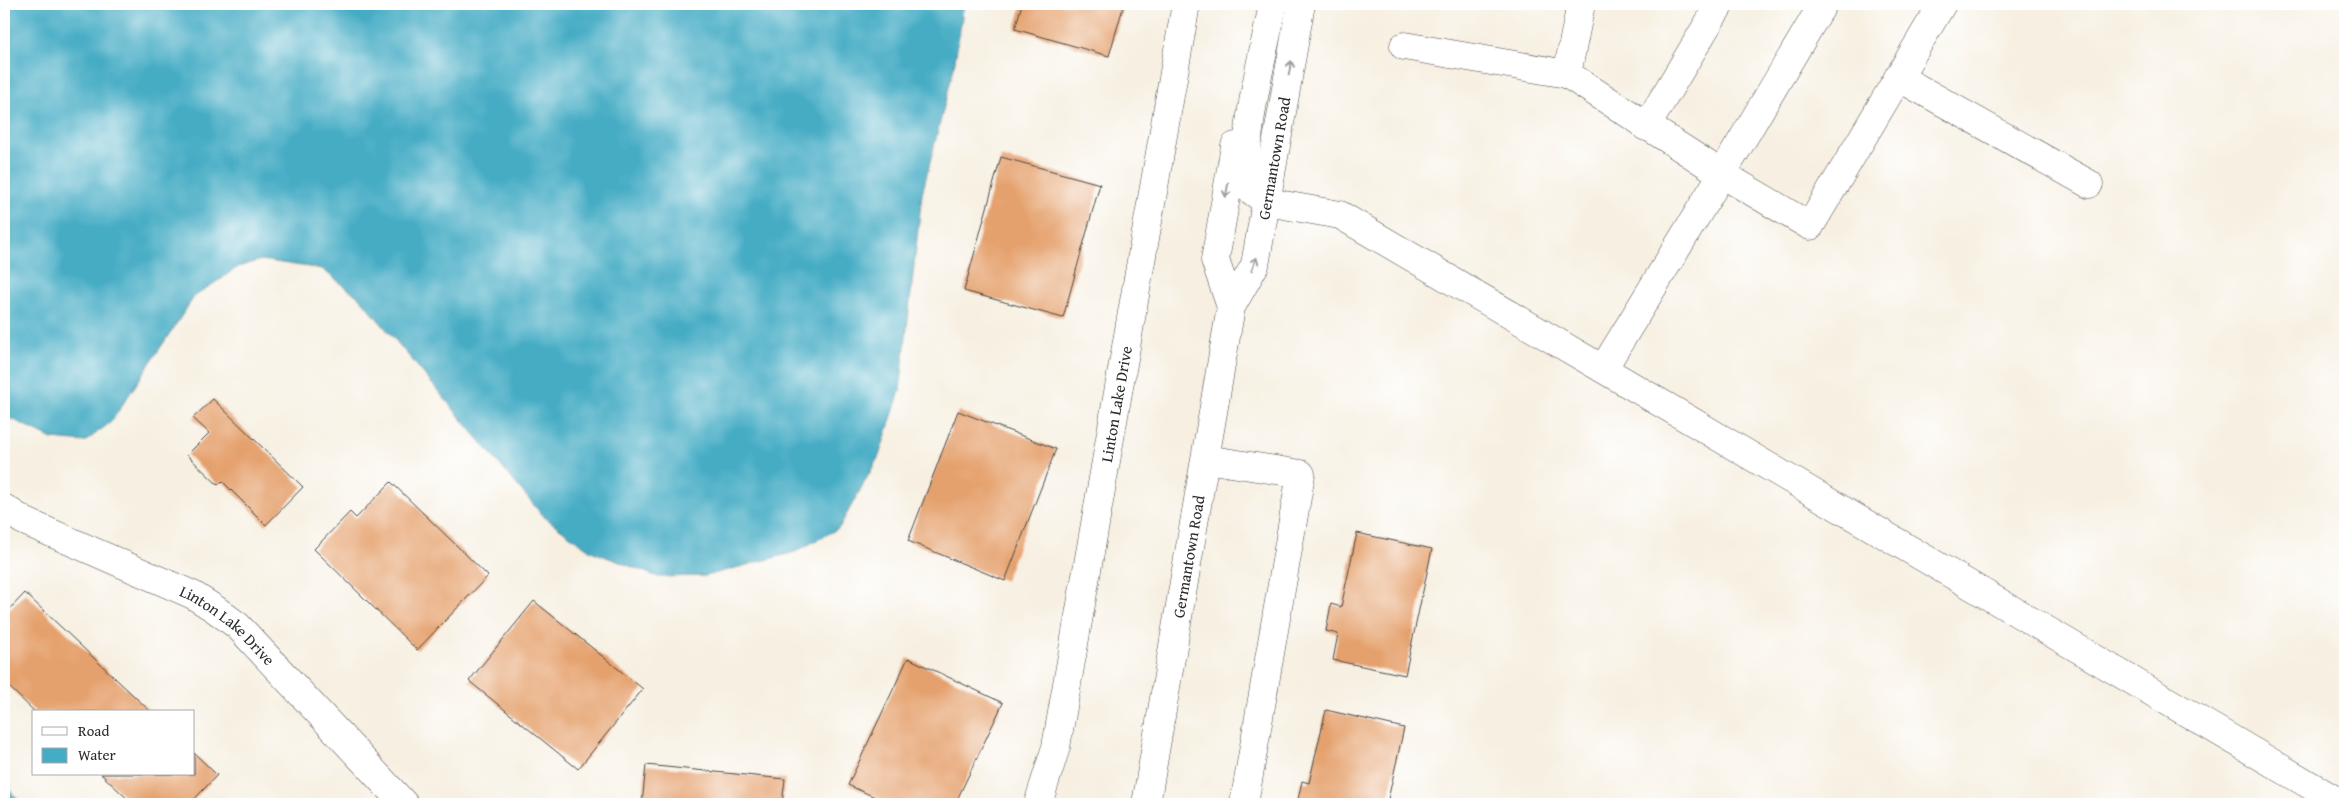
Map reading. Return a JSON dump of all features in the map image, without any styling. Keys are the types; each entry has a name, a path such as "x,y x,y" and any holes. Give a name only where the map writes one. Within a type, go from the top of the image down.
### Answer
{"street":[{"name":"Linton Lake Drive","path":"1038,804 1056,747 1186,4"},
{"name":"Germantown Road","path":"1231,308 1215,260 1260,4"},
{"path":"1273,4 1252,114 1246,171 1249,189 1266,202 1340,215 2342,804"},
{"name":"Germantown Road","path":"1146,804 1231,308 1255,265 1301,4"},
{"path":"1567,74 1580,4"},
{"path":"1646,127 1720,4"},
{"path":"1602,369 1722,174 1823,4"},
{"path":"1404,46 1567,74 1646,127 1810,226 1942,4"},
{"path":"1898,77 2089,184"},
{"path":"1206,459 1301,474 1244,804"},
{"name":"Linton Lake Drive","path":"4,508 24,521 193,595 216,609 238,626 395,801"}],"water":[{"path":"4,4 964,4 954,67 922,194 900,391 879,456 839,528 795,552 706,576 658,577 591,551 543,516 360,298 322,269 261,260 238,267 194,297 111,422 85,442 52,439 4,415"},
{"path":"4,784 22,804 4,804"}],"building":[{"path":"1022,4 1124,4 1109,56 1015,29"},
{"path":"1001,157 1100,184 1063,318 964,291"},
{"path":"213,399 303,487 266,525 222,481 218,485 187,455 209,433 193,418"},
{"path":"958,411 1056,449 1005,581 908,541"},
{"path":"391,482 488,576 417,650 314,549 350,512 356,518"},
{"path":"1357,533 1432,549 1405,675 1333,660 1338,634 1326,631 1331,604 1341,607"},
{"path":"25,593 149,710 33,710 4,682 4,615"},
{"path":"534,601 643,689 578,769 469,681"},
{"path":"908,658 1003,703 955,804 890,804 848,785"},
{"path":"1326,710 1404,728 1387,804 1297,804 1302,781 1309,783"},
{"path":"195,754 217,775 190,804 133,804 103,776 195,776"},
{"path":"646,765 785,779 782,804 642,804"}]}
